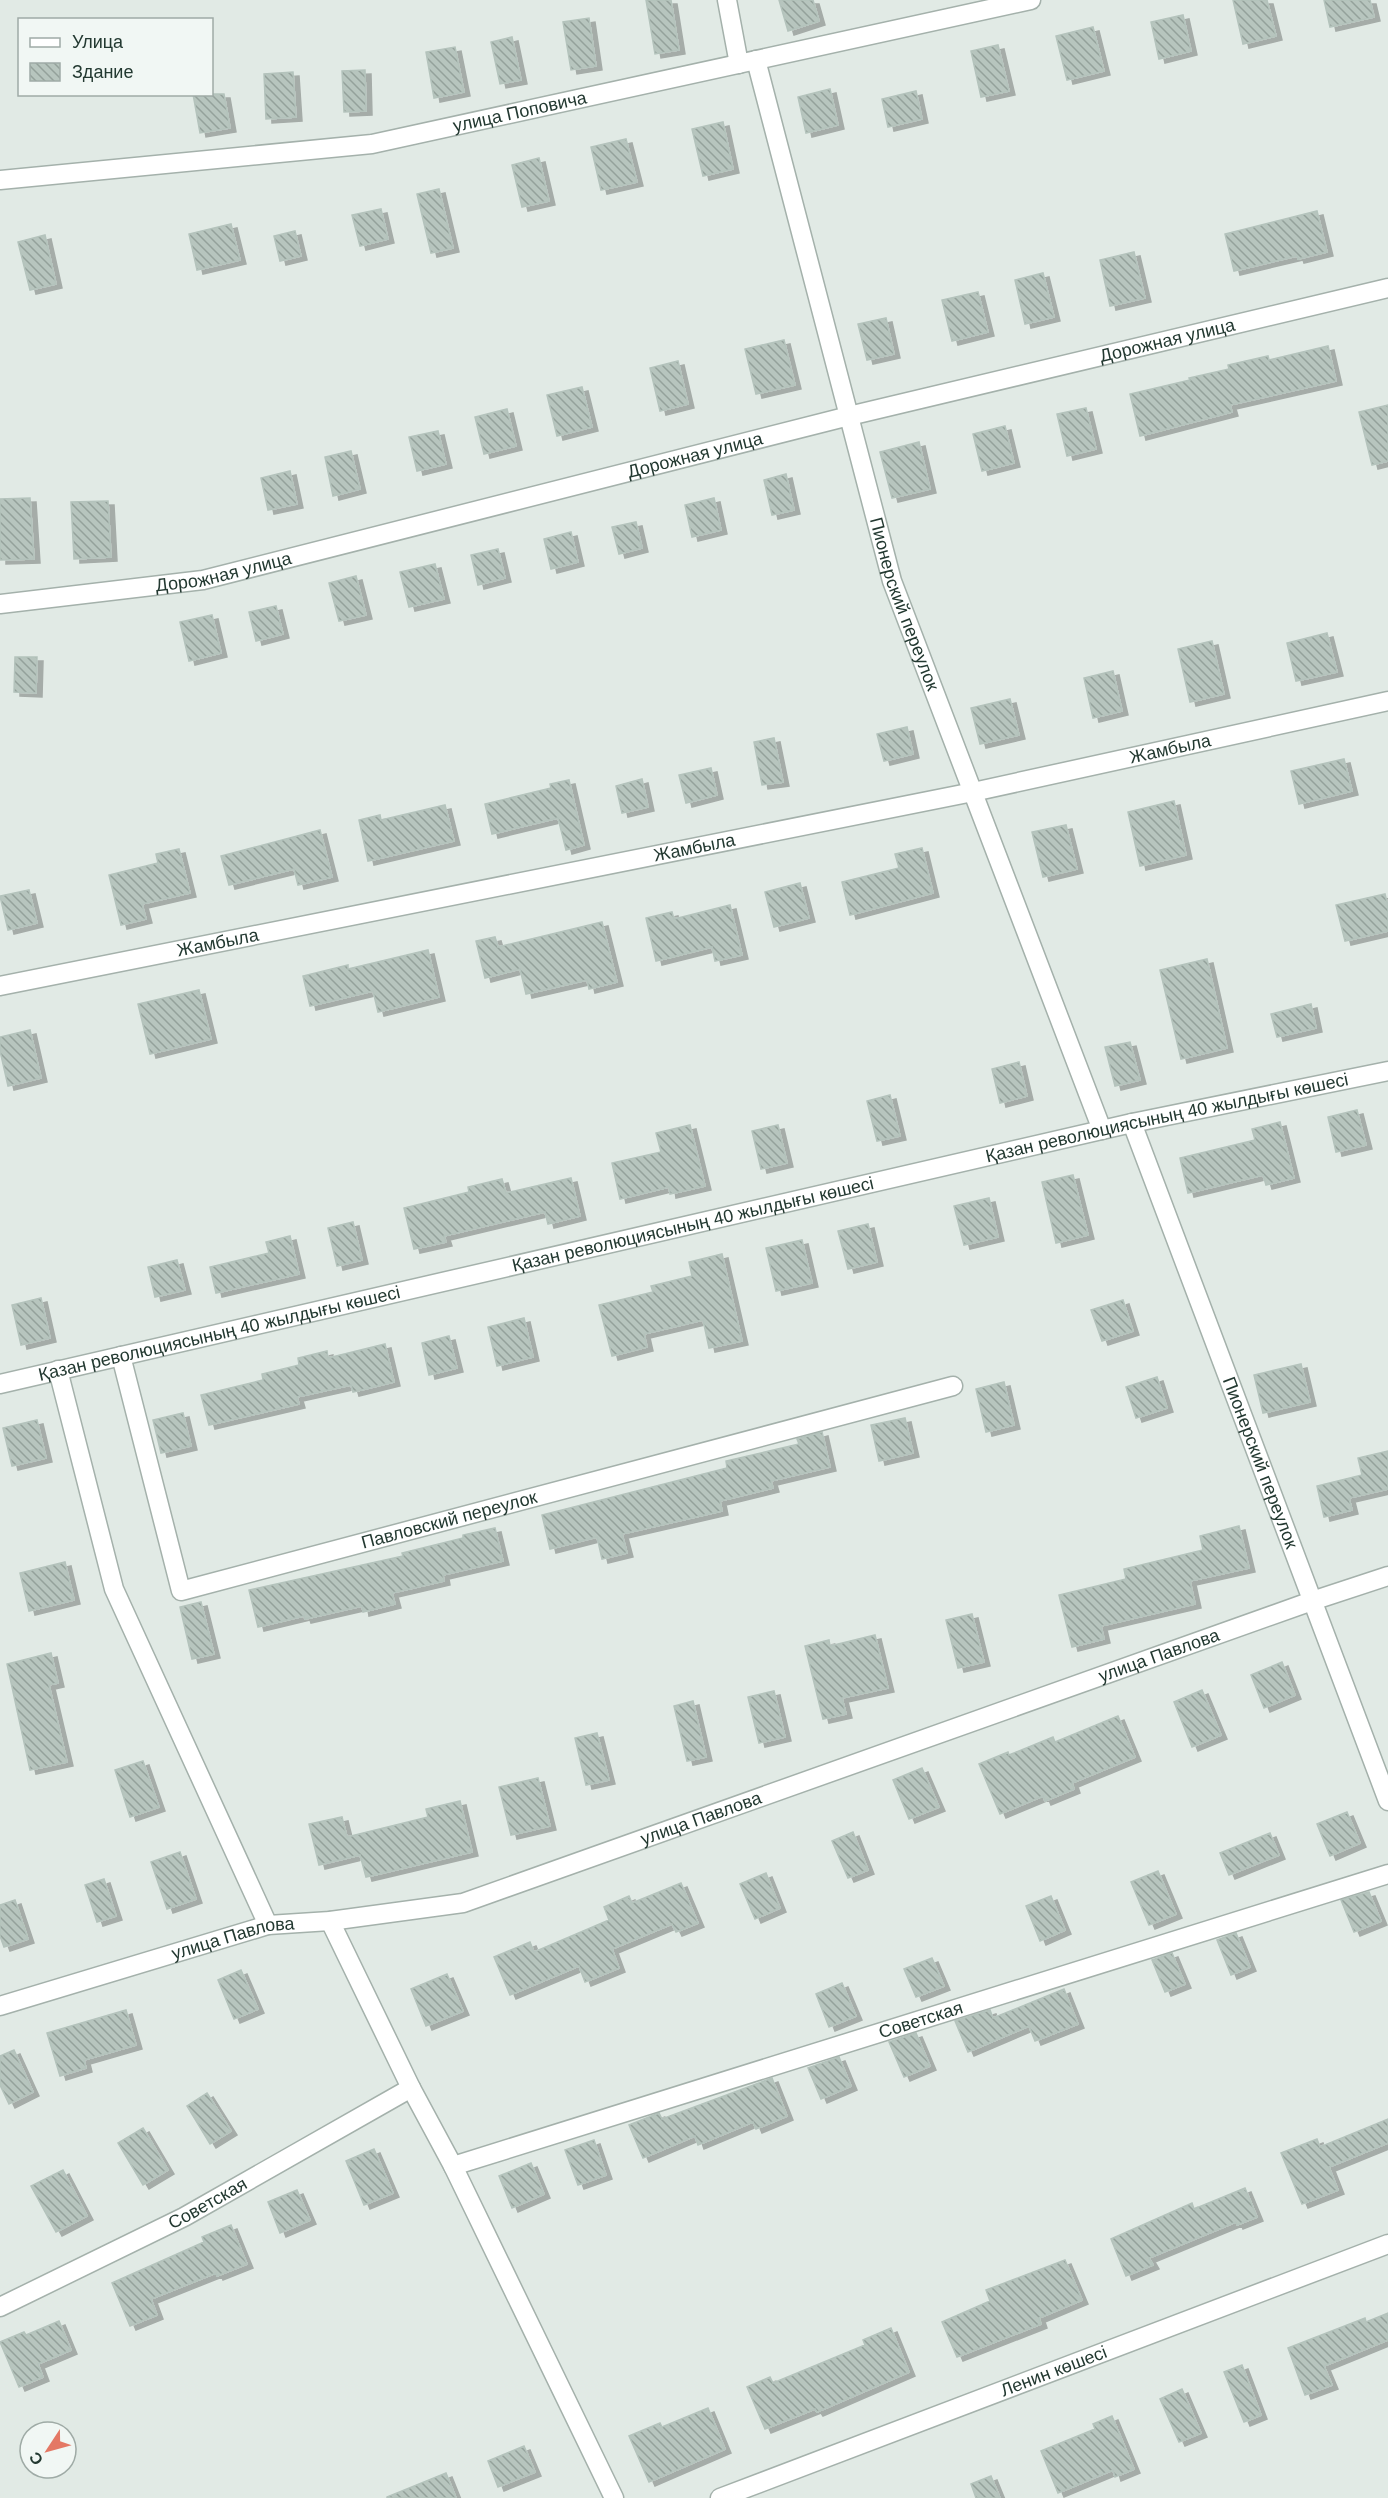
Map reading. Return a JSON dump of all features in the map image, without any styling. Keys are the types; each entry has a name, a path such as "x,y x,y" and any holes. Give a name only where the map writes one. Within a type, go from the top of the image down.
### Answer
{"street":[{"name":"Пионерский переулок","path":"727,0 748,62 849,416 892,581 1102,1130"},
{"name":"улица Поповича","path":"0,180 372,144 1031,0"},
{"name":"Дорожная улица","path":"0,604 203,580 849,416 1388,288"},
{"name":"Жамбыла","path":"0,986 973,792 1388,701"},
{"name":"Қазан революциясының 40 жылдығы көшесі","path":"0,1384 1102,1130 1388,1071"},
{"name":"Пионерский переулок","path":"1132,1124 1388,1801"},
{"name":"Павловский переулок","path":"121,1356 182,1591 953,1386"},
{"path":"58,1370 114,1589 268,1925"},
{"name":"улица Павлова","path":"0,2006 268,1925 330,1921 463,1903 1388,1576"},
{"name":"Советская","path":"453,2166 1388,1874"},
{"path":"330,1921 411,2088 453,2166 614,2498"},
{"name":"Советская","path":"0,2307 184,2217 411,2088"},
{"name":"Ленин көшесі","path":"720,2498 1388,2244"}],"building":[{"path":"646,0 671,0 679,50 655,54"},
{"path":"779,0 813,0 819,21 788,31"},
{"path":"1233,0 1267,0 1276,36 1243,44"},
{"path":"1324,0 1370,0 1374,17 1330,27"},
{"path":"1183,15 1191,51 1159,59 1151,22"},
{"path":"589,18 596,66 571,70 563,22"},
{"path":"1093,27 1104,71 1067,80 1056,36"},
{"path":"512,37 521,80 500,84 491,42"},
{"path":"998,45 1009,91 981,97 971,51"},
{"path":"455,47 464,92 434,98 426,52"},
{"path":"365,70 366,111 344,112 342,71"},
{"path":"293,72 296,117 266,119 264,74"},
{"path":"830,89 838,125 806,133 798,97"},
{"path":"916,91 922,119 888,127 882,99"},
{"path":"224,94 230,128 200,133 193,96"},
{"path":"723,122 733,169 703,176 692,129"},
{"path":"626,139 637,182 601,190 591,147"},
{"path":"539,158 549,201 522,207 512,165"},
{"path":"439,189 453,248 431,253 417,194"},
{"path":"381,209 388,239 360,246 352,215"},
{"path":"1317,211 1327,252 1298,259 1297,256 1234,271 1225,234"},
{"path":"231,224 240,260 197,270 189,234"},
{"path":"295,231 301,256 280,261 274,236"},
{"path":"45,235 56,284 30,290 18,242"},
{"path":"1134,252 1145,298 1110,306 1100,260"},
{"path":"1043,273 1054,317 1025,324 1015,280"},
{"path":"978,292 988,332 952,341 942,300"},
{"path":"886,318 894,354 867,360 858,324"},
{"path":"784,340 795,385 756,394 745,349"},
{"path":"1328,346 1336,381 1230,405 1232,412 1140,436 1130,394 1229,369 1228,365 1268,356 1269,360"},
{"path":"678,361 688,404 660,411 650,368"},
{"path":"582,387 592,427 557,436 547,395"},
{"path":"1388,405 1388,461 1372,465 1359,412"},
{"path":"1086,408 1096,449 1067,456 1057,414"},
{"path":"507,409 516,446 484,454 475,417"},
{"path":"1005,426 1014,463 982,471 973,434"},
{"path":"438,431 446,464 417,471 409,437"},
{"path":"919,442 930,489 892,498 880,452"},
{"path":"351,451 360,489 333,496 325,457"},
{"path":"290,471 297,504 268,510 261,478"},
{"path":"786,474 794,510 772,515 764,480"},
{"path":"30,498 34,559 0,560 0,499"},
{"path":"714,498 721,530 692,537 685,505"},
{"path":"108,501 111,557 74,559 71,502"},
{"path":"636,522 642,548 619,554 612,527"},
{"path":"571,532 578,562 551,569 544,539"},
{"path":"498,549 505,578 478,585 471,555"},
{"path":"435,564 444,599 409,607 400,572"},
{"path":"356,576 366,615 339,621 329,583"},
{"path":"276,606 283,634 256,641 249,612"},
{"path":"212,615 221,653 189,661 180,622"},
{"path":"1327,633 1337,672 1296,681 1287,643"},
{"path":"1212,641 1224,694 1190,702 1178,649"},
{"path":"15,657 37,657 36,693 14,692"},
{"path":"1113,671 1122,711 1093,718 1084,678"},
{"path":"1010,699 1019,735 980,744 971,708"},
{"path":"907,727 913,754 884,761 877,734"},
{"path":"774,738 783,782 762,785 754,742"},
{"path":"1344,759 1352,791 1299,804 1291,771"},
{"path":"711,768 717,795 686,803 679,775"},
{"path":"642,779 648,807 622,813 616,786"},
{"path":"569,780 584,845 566,850 558,818 492,834 485,804 551,788 550,784"},
{"path":"1174,801 1186,855 1140,866 1128,812"},
{"path":"445,805 454,841 368,861 359,820 380,815 381,820"},
{"path":"1066,825 1077,869 1043,877 1032,832"},
{"path":"320,830 332,877 298,885 294,869 229,885 221,856"},
{"path":"922,848 933,893 850,915 842,882 899,868 895,854"},
{"path":"179,849 190,893 142,904 146,919 121,925 109,875 158,863 156,854"},
{"path":"800,883 809,918 774,927 765,892"},
{"path":"29,890 37,923 8,930 0,896"},
{"path":"1385,894 1388,906 1388,931 1345,941 1336,905"},
{"path":"730,905 742,955 715,961 712,947 656,961 646,918 672,912 674,919"},
{"path":"602,922 617,982 589,989 587,980 526,994 520,969 485,978 476,941 495,937 498,947"},
{"path":"428,950 439,997 378,1012 373,991 310,1006 303,976 348,965 348,969"},
{"path":"1207,959 1227,1048 1181,1059 1160,970"},
{"path":"199,990 211,1039 150,1054 138,1004"},
{"path":"1311,1004 1316,1028 1277,1037 1271,1014"},
{"path":"30,1030 41,1078 8,1086 0,1051 0,1037"},
{"path":"1130,1042 1140,1080 1115,1086 1105,1047"},
{"path":"1019,1062 1027,1096 1000,1103 992,1069"},
{"path":"890,1095 900,1136 877,1141 867,1101"},
{"path":"1357,1110 1366,1145 1336,1152 1328,1117"},
{"path":"1280,1122 1294,1178 1266,1185 1263,1175 1188,1193 1180,1158 1255,1140 1252,1129"},
{"path":"690,1125 705,1186 670,1194 669,1187 620,1199 612,1163 661,1152 656,1133"},
{"path":"778,1125 787,1163 761,1169 752,1131"},
{"path":"1073,1175 1088,1235 1056,1243 1042,1182"},
{"path":"571,1178 580,1216 548,1224 545,1212 444,1236 446,1242 414,1249 404,1208 469,1192 468,1187 502,1179 506,1193"},
{"path":"989,1198 998,1237 964,1245 954,1206"},
{"path":"353,1222 362,1260 337,1266 328,1228"},
{"path":"868,1224 877,1262 848,1269 838,1231"},
{"path":"290,1236 299,1274 216,1293 210,1267 269,1253 266,1242"},
{"path":"802,1240 812,1283 776,1291 766,1248"},
{"path":"722,1254 742,1341 709,1348 703,1320 644,1334 647,1347 612,1356 599,1305 653,1292 651,1286 692,1276 689,1262"},
{"path":"177,1260 185,1290 155,1297 148,1267"},
{"path":"41,1298 50,1338 21,1345 12,1305"},
{"path":"1123,1300 1133,1331 1102,1341 1091,1310"},
{"path":"524,1318 533,1357 497,1366 488,1327"},
{"path":"449,1336 457,1368 429,1375 422,1343"},
{"path":"385,1344 394,1382 353,1392 351,1385 297,1397 299,1404 209,1425 201,1395 263,1380 262,1374 299,1365 298,1358 327,1351 328,1358"},
{"path":"1301,1364 1310,1402 1263,1413 1254,1375"},
{"path":"1157,1377 1167,1408 1136,1418 1126,1387"},
{"path":"1004,1382 1014,1425 986,1432 976,1389"},
{"path":"183,1413 191,1446 161,1453 153,1420"},
{"path":"905,1418 913,1453 879,1461 871,1425"},
{"path":"37,1420 46,1458 12,1466 3,1428"},
{"path":"822,1432 830,1467 771,1481 773,1488 720,1501 722,1511 622,1534 627,1553 602,1559 597,1537 550,1549 542,1515 727,1468 726,1461 799,1444 797,1439"},
{"path":"1388,1451 1388,1489 1349,1498 1352,1510 1324,1517 1317,1486 1362,1475 1358,1458"},
{"path":"1239,1526 1249,1568 1190,1581 1195,1604 1101,1626 1104,1639 1072,1647 1059,1595 1126,1579 1124,1569 1203,1550 1200,1536"},
{"path":"495,1528 503,1561 443,1575 444,1581 392,1593 395,1604 363,1612 362,1606 258,1627 249,1590 403,1556 402,1553"},
{"path":"65,1562 74,1600 29,1611 20,1573"},
{"path":"201,1602 214,1654 192,1659 180,1607"},
{"path":"972,1614 984,1662 958,1668 946,1620"},
{"path":"875,1635 888,1688 842,1698 846,1714 823,1719 805,1646 829,1640 830,1646"},
{"path":"51,1653 58,1683 49,1685 67,1762 30,1770 7,1664"},
{"path":"1282,1662 1295,1695 1264,1708 1251,1675"},
{"path":"1202,1690 1221,1735 1192,1747 1174,1702"},
{"path":"774,1691 785,1737 759,1743 748,1697"},
{"path":"693,1701 706,1757 687,1761 674,1706"},
{"path":"1118,1716 1135,1757 1072,1783 1074,1789 1045,1801 1043,1796 1000,1814 979,1764 1008,1752 1009,1755 1053,1737 1055,1742"},
{"path":"597,1733 609,1780 586,1785 575,1738"},
{"path":"143,1761 159,1807 130,1817 115,1770"},
{"path":"922,1768 939,1807 909,1819 893,1780"},
{"path":"538,1778 550,1826 511,1835 499,1787"},
{"path":"460,1801 472,1852 366,1877 360,1855 319,1865 309,1824 342,1817 347,1837 428,1817 426,1809"},
{"path":"1347,1812 1360,1843 1330,1856 1317,1824"},
{"path":"853,1832 868,1870 848,1878 832,1841"},
{"path":"1270,1833 1279,1855 1229,1875 1220,1853"},
{"path":"180,1852 196,1899 167,1909 151,1862"},
{"path":"1158,1871 1176,1914 1149,1925 1131,1882"},
{"path":"766,1873 780,1908 755,1919 740,1884"},
{"path":"104,1879 116,1916 97,1922 85,1885"},
{"path":"681,1883 698,1923 676,1932 672,1924 612,1949 619,1968 585,1982 579,1966 510,1995 494,1957 530,1942 534,1952 609,1920 604,1907 629,1896 632,1903"},
{"path":"1369,1892 1381,1921 1354,1932 1341,1900"},
{"path":"1051,1896 1065,1930 1040,1941 1026,1906"},
{"path":"15,1900 28,1939 4,1947 0,1936 0,1905"},
{"path":"1236,1933 1250,1967 1231,1975 1217,1940"},
{"path":"1172,1953 1185,1984 1165,1992 1152,1960"},
{"path":"932,1958 944,1986 916,1997 904,1969"},
{"path":"241,1970 258,2009 234,2019 218,1980"},
{"path":"447,1974 463,2011 426,2026 411,1989"},
{"path":"842,1983 856,2016 829,2027 816,1994"},
{"path":"1064,1989 1078,2024 1035,2041 1029,2026 968,2052 955,2021 990,2010 993,2018"},
{"path":"126,2010 136,2045 84,2060 86,2068 60,2076 47,2033"},
{"path":"916,2033 930,2066 904,2077 889,2042"},
{"path":"14,2050 33,2092 9,2104 0,2085 0,2056"},
{"path":"839,2057 851,2086 821,2099 808,2068"},
{"path":"772,2078 787,2116 756,2129 753,2122 698,2145 695,2136 643,2158 629,2125 659,2113 662,2119"},
{"path":"207,2093 231,2131 210,2144 187,2106"},
{"path":"1388,2119 1388,2143 1329,2167 1338,2190 1302,2204 1281,2153 1317,2139 1320,2147"},
{"path":"143,2128 168,2170 143,2185 118,2143"},
{"path":"594,2140 606,2175 578,2185 565,2150"},
{"path":"374,2149 393,2193 364,2205 346,2161"},
{"path":"531,2163 544,2194 512,2208 499,2176"},
{"path":"63,2170 87,2216 56,2232 31,2186"},
{"path":"1245,2188 1257,2217 1237,2225 1236,2222 1149,2258 1153,2265 1126,2276 1111,2239 1192,2203 1194,2209"},
{"path":"297,2190 310,2220 280,2233 268,2202"},
{"path":"231,2225 247,2264 217,2276 216,2273 151,2299 157,2315 130,2326 112,2283 204,2242 202,2237"},
{"path":"1065,2260 1082,2300 1039,2318 1041,2324 957,2357 942,2322 990,2301 986,2290"},
{"path":"1388,2313 1388,2340 1324,2366 1332,2385 1305,2395 1288,2348 1365,2318 1366,2322"},
{"path":"59,2321 71,2350 38,2364 43,2377 19,2387 0,2342 24,2332 26,2335"},
{"path":"891,2328 909,2372 817,2412 815,2409 765,2429 747,2387 770,2377 773,2383 865,2345 863,2340"},
{"path":"1242,2365 1261,2415 1244,2422 1224,2372"},
{"path":"1182,2389 1201,2433 1179,2442 1160,2399"},
{"path":"708,2408 725,2449 649,2482 629,2436 660,2423 662,2427"},
{"path":"1112,2416 1134,2469 1115,2477 1113,2470 1058,2493 1041,2451 1095,2429 1093,2424"},
{"path":"524,2446 535,2472 498,2487 488,2461"},
{"path":"446,2473 456,2498 387,2498 387,2497"},
{"path":"991,2476 1000,2498 976,2498 971,2484"}]}
